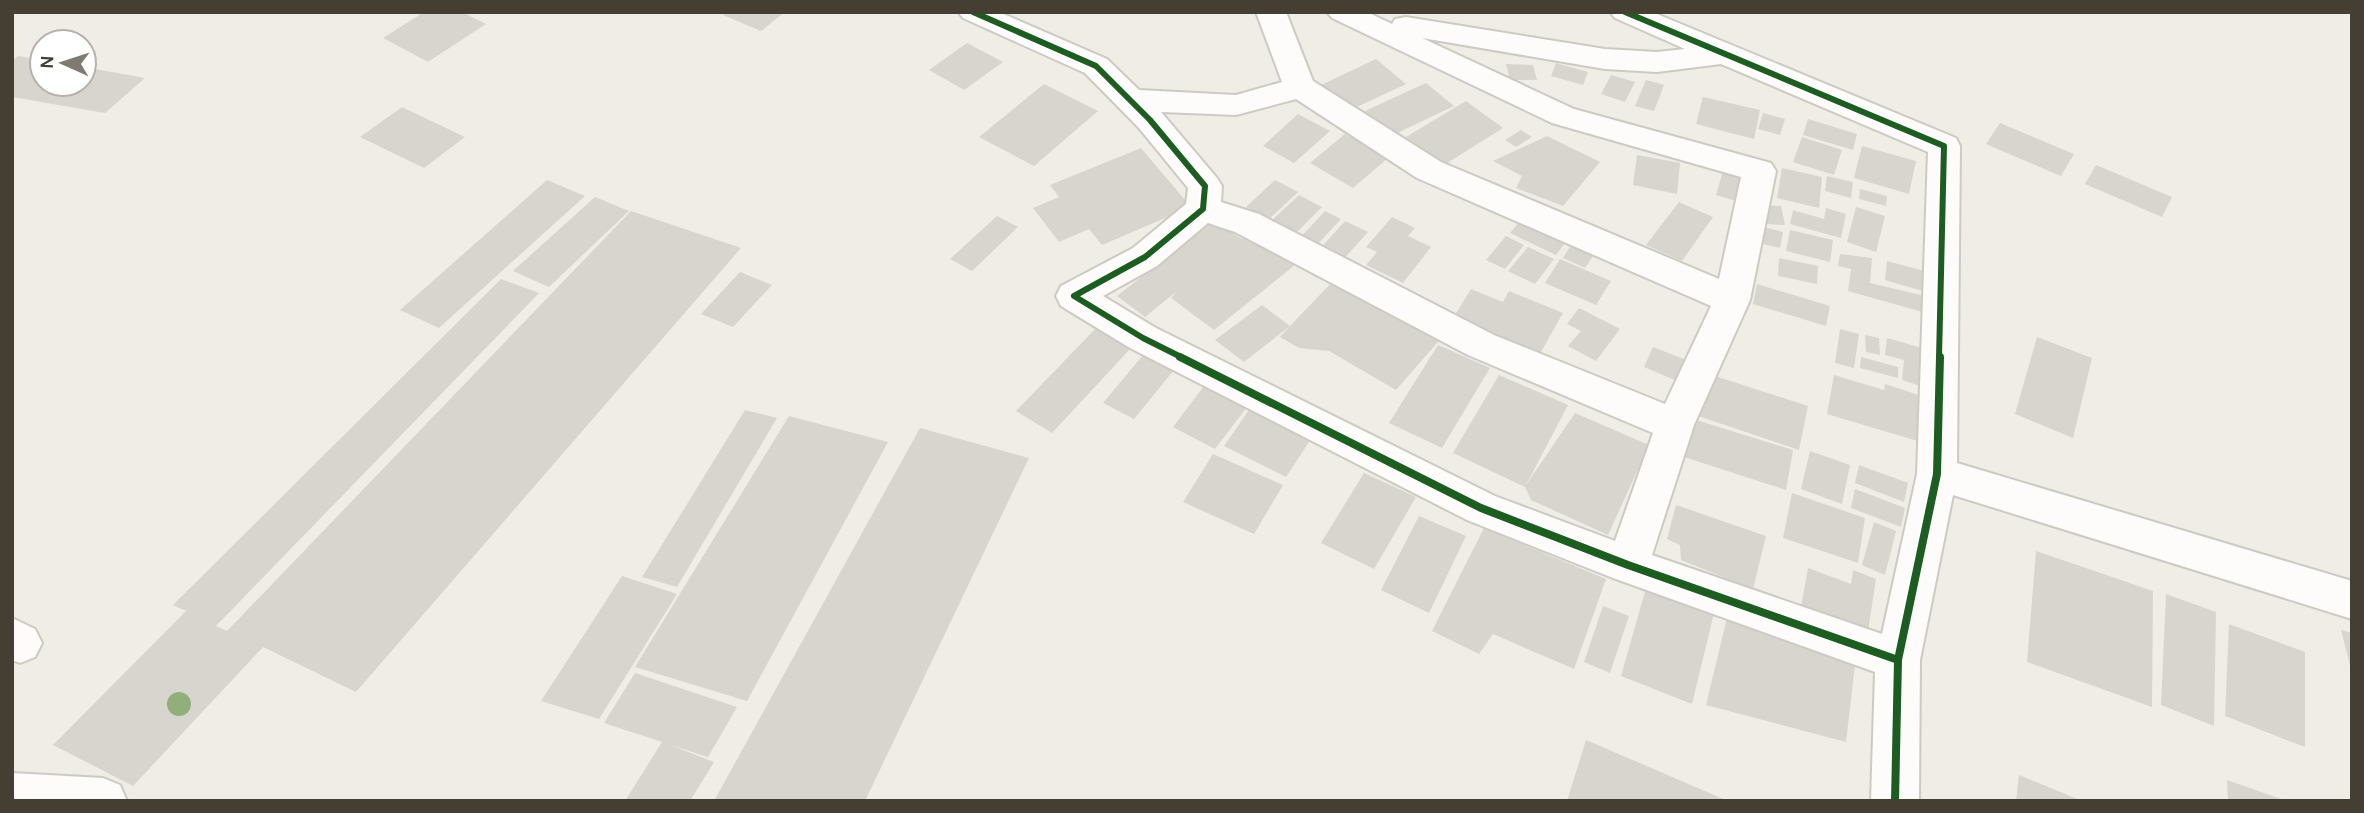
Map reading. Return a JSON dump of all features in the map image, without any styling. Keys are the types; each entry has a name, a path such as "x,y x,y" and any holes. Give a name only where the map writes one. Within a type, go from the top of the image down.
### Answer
{"street":[{"path":"972,12 1096,66 1150,120 1205,186 1203,209 1145,257 1074,296 1143,338 1481,508 1628,565 1898,660"},
{"path":"1272,12 1300,87 1429,170 1732,300"},
{"path":"1625,12 1944,146 1937,474 1898,660 1895,801"},
{"path":"1350,15 1605,59 1657,62 1724,54"},
{"path":"1350,15 1563,116 1759,171 1732,300 1675,425 1628,565"},
{"path":"1129,100 1236,105 1300,87"},
{"path":"1203,209 1247,223 1481,345 1675,425"},
{"path":"1937,474 2352,600"},
{"path":"12,796 103,801"}],"building":[{"path":"424,12 462,12 486,24 428,62 383,38"},
{"path":"726,12 785,12 761,31 723,15"},
{"path":"967,43 1003,62 964,90 929,70"},
{"path":"18,56 28,58 28,98 98,98 98,70 145,78 105,113 12,97 12,61"},
{"path":"1376,59 1406,84 1346,112 1317,87"},
{"path":"1556,63 1588,72 1583,85 1551,76"},
{"path":"1506,64 1533,65 1537,80 1510,80"},
{"path":"1611,75 1635,82 1625,102 1601,94"},
{"path":"1646,80 1664,85 1654,111 1635,106"},
{"path":"1426,83 1454,106 1393,135 1365,111"},
{"path":"1044,84 1098,111 1034,166 979,137"},
{"path":"1703,97 1760,110 1754,139 1696,124"},
{"path":"1466,101 1503,128 1444,165 1406,137"},
{"path":"402,107 465,137 424,168 360,137"},
{"path":"1763,113 1785,119 1780,135 1758,129"},
{"path":"1298,114 1330,131 1294,163 1263,146"},
{"path":"1808,119 1857,134 1853,150 1803,135"},
{"path":"2000,123 2074,154 2061,176 1986,144"},
{"path":"1521,130 1532,137 1516,147 1505,140"},
{"path":"1345,134 1388,158 1353,188 1310,163"},
{"path":"1547,136 1600,162 1563,206 1516,188 1522,176 1493,161"},
{"path":"1802,137 1842,150 1834,175 1793,162"},
{"path":"1862,146 1916,161 1909,194 1854,178"},
{"path":"1141,148 1191,207 1102,245 1089,229 1059,242 1033,208 1059,197 1050,185"},
{"path":"1637,155 1680,163 1677,194 1633,185"},
{"path":"2096,165 2172,197 2162,217 2085,184"},
{"path":"1782,168 1822,177 1819,208 1777,198"},
{"path":"1723,171 1753,180 1746,204 1716,195"},
{"path":"1827,176 1853,182 1851,198 1825,191"},
{"path":"547,180 585,196 439,328 400,310"},
{"path":"1275,180 1298,192 1268,220 1246,207"},
{"path":"1860,189 1887,196 1886,206 1859,199"},
{"path":"1299,195 1322,207 1293,236 1269,223"},
{"path":"595,197 629,211 549,287 513,271"},
{"path":"1679,202 1713,217 1682,261 1646,245"},
{"path":"1762,205 1781,206 1785,225 1766,224"},
{"path":"1856,207 1885,216 1876,252 1847,242"},
{"path":"1826,208 1846,214 1841,238 1790,224 1793,210 1824,219"},
{"path":"631,211 741,248 356,692 263,647 133,786 53,745 186,611 173,605 501,279 539,293 216,626 227,631"},
{"path":"1325,211 1341,219 1314,248 1298,240"},
{"path":"997,216 1018,227 972,271 950,259"},
{"path":"1392,217 1415,228 1408,236 1431,247 1403,283 1366,265 1377,252 1366,247"},
{"path":"1523,217 1569,238 1556,255 1510,233"},
{"path":"1213,221 1242,239 1252,236 1295,265 1214,330 1171,298 1177,291 1145,317 1117,296"},
{"path":"1345,221 1368,232 1341,262 1318,251"},
{"path":"1756,225 1783,232 1780,248 1754,242"},
{"path":"1790,230 1833,240 1830,262 1786,251"},
{"path":"1506,236 1524,245 1505,269 1486,260"},
{"path":"1574,240 1597,250 1585,268 1563,258"},
{"path":"1528,247 1554,259 1535,284 1508,271"},
{"path":"1840,254 1872,258 1870,283 1929,297 1926,313 1848,291 1851,269 1838,266"},
{"path":"1779,258 1818,266 1817,284 1778,276"},
{"path":"1560,259 1611,281 1596,305 1545,283"},
{"path":"1887,261 1928,272 1926,292 1885,280"},
{"path":"740,272 772,285 733,327 701,314"},
{"path":"1338,276 1444,335 1396,390 1329,351 1299,348 1280,337"},
{"path":"1757,284 1830,306 1826,326 1753,304"},
{"path":"1471,289 1503,302 1509,291 1563,313 1537,359 1450,323"},
{"path":"1262,305 1290,326 1244,362 1215,340"},
{"path":"1579,308 1620,329 1596,361 1568,346 1581,331 1567,324"},
{"path":"1096,328 1131,348 1052,433 1016,411"},
{"path":"1840,329 1859,334 1854,368 1835,363"},
{"path":"1865,335 1879,338 1880,355 1866,352"},
{"path":"2037,337 2092,358 2073,438 2015,414"},
{"path":"1887,338 1936,352 1933,390 1902,380 1904,360 1885,355"},
{"path":"1438,345 1490,368 1442,448 1389,423"},
{"path":"1653,347 1686,360 1677,381 1644,367"},
{"path":"1143,355 1174,370 1134,419 1103,403"},
{"path":"1861,357 1898,367 1898,378 1860,368"},
{"path":"1709,374 1808,406 1799,450 1698,416"},
{"path":"1499,375 1568,405 1526,485 1575,413 1649,445 1608,535 1531,500 1525,487 1453,453"},
{"path":"1834,375 1884,390 1885,384 1925,397 1921,442 1827,414"},
{"path":"1204,386 1247,407 1215,449 1173,427"},
{"path":"1251,407 1313,436 1286,477 1224,446"},
{"path":"745,410 777,418 677,587 642,577"},
{"path":"789,416 888,442 747,701 635,667"},
{"path":"1693,419 1793,450 1786,490 1684,457"},
{"path":"920,428 1029,458 865,801 714,801"},
{"path":"1810,451 1850,465 1842,504 1801,489"},
{"path":"1213,454 1283,485 1254,534 1183,502"},
{"path":"1859,465 1908,483 1904,502 1855,483"},
{"path":"1364,473 1416,497 1374,569 1321,543"},
{"path":"1855,489 1905,508 1901,527 1851,508"},
{"path":"1792,493 1865,518 1858,563 1783,538"},
{"path":"1676,505 1766,536 1753,589 1681,560 1680,545 1667,539"},
{"path":"1419,516 1466,536 1429,613 1381,590"},
{"path":"1874,522 1896,531 1885,575 1862,565"},
{"path":"1484,528 1606,579 1574,669 1493,634 1479,654 1432,631"},
{"path":"2036,551 2153,591 2152,707 2027,662"},
{"path":"1808,568 1851,584 1853,570 1876,579 1868,631 1801,607"},
{"path":"622,576 677,594 599,719 541,701"},
{"path":"1646,588 1714,613 1692,704 1621,676"},
{"path":"2166,594 2216,612 2214,726 2161,705"},
{"path":"1603,606 1629,616 1610,673 1584,662"},
{"path":"1727,618 1855,665 1846,742 1706,705"},
{"path":"2229,624 2305,652 2305,747 2225,716"},
{"path":"2341,630 2352,633 2352,669 2351,669"},
{"path":"635,673 737,707 708,757 670,745 714,762 690,801 625,801 662,742 604,723"},
{"path":"1586,740 1728,801 1567,801"},
{"path":"2019,775 2082,801 2016,801"},
{"path":"2227,780 2284,800 2284,801 2228,801"}],"cycle path":[{"path":"973,12 1096,66 1150,120 1205,186 1203,209 1145,257 1074,296 1143,338 1481,508 1628,565 1898,660"},
{"path":"1625,12 1944,146 1937,474 1898,660 1895,801"}]}
